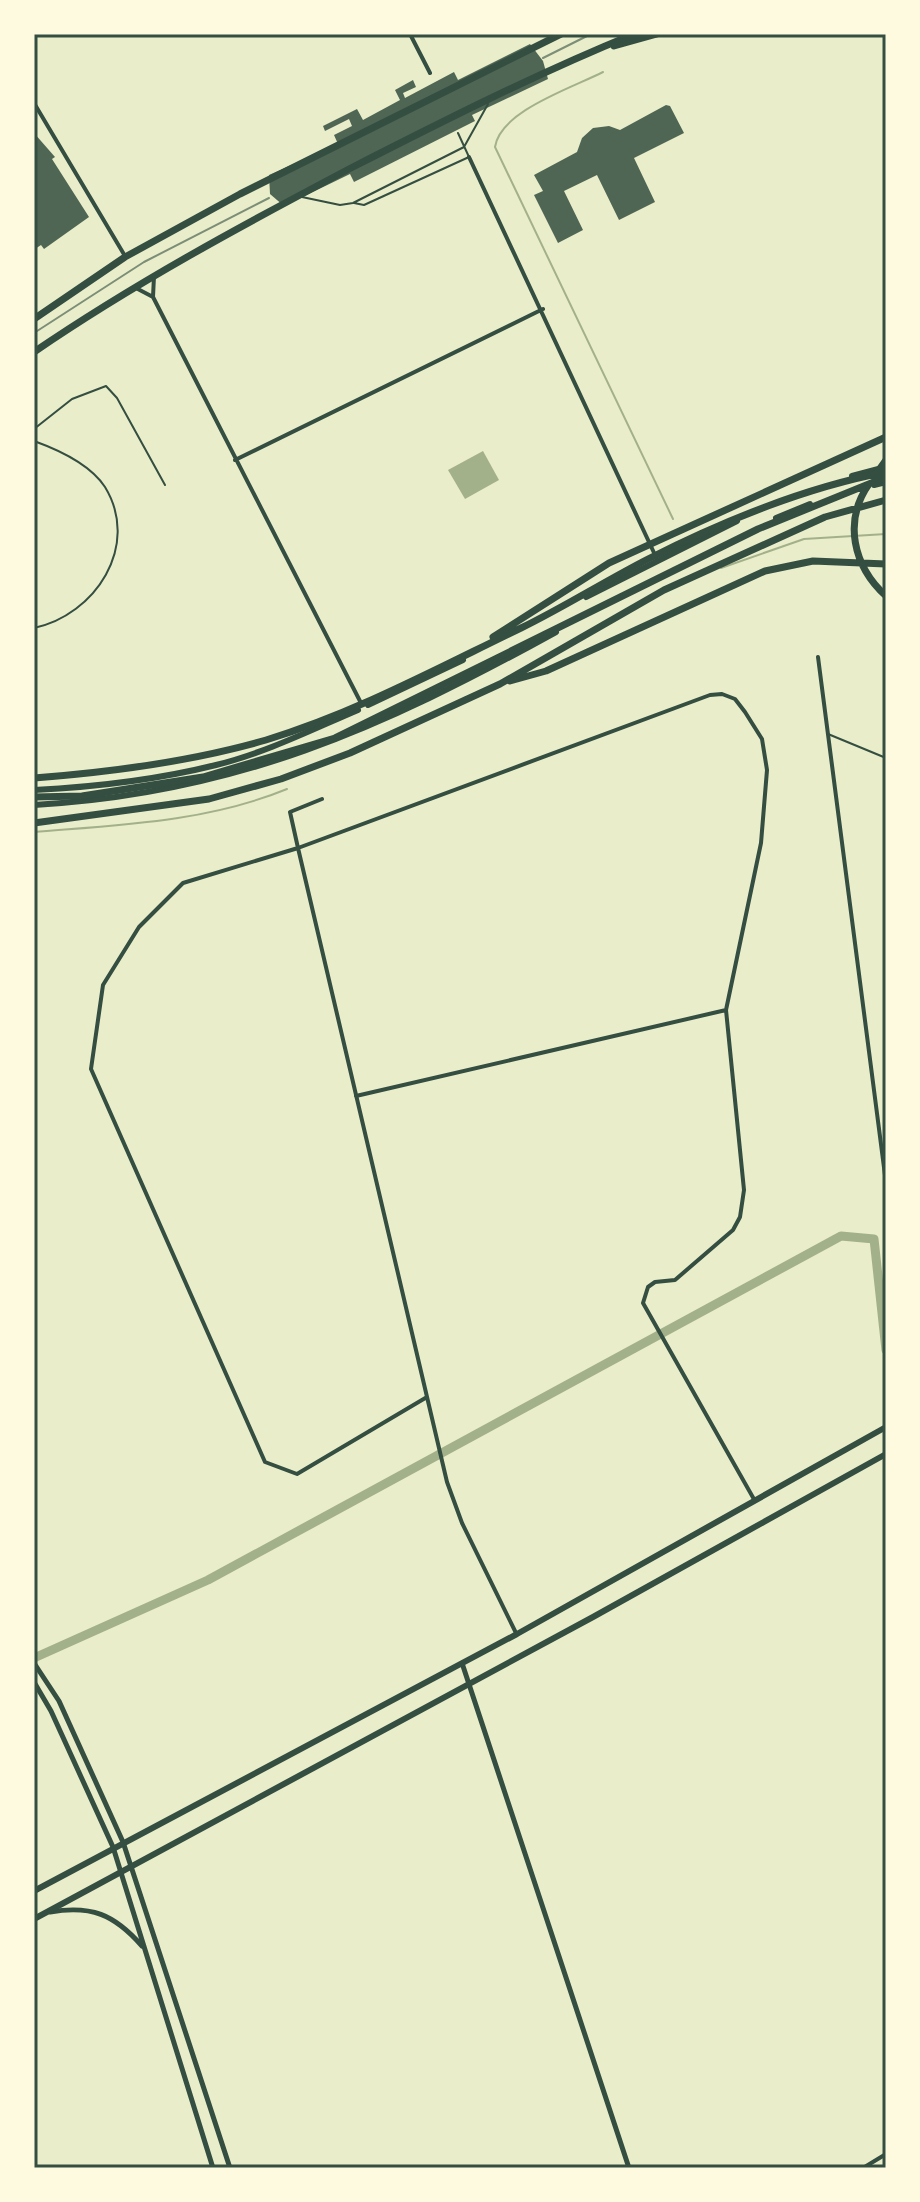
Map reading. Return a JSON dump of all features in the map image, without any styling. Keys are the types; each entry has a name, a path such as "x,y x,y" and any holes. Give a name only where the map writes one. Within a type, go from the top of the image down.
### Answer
{"highway":[{"path":"600,48 620,34"},
{"path":"34,352 132,286 297,196 492,96 634,34"},
{"path":"600,48 635,43 657,34"},
{"path":"34,319 125,257 240,194 560,35"},
{"path":"474,649 609,563 886,437"},
{"path":"886,460 859,498 854,521 857,553 865,573 886,596"},
{"path":"34,778 133,770 266,739 396,689 522,628 647,559 739,517 886,475"},
{"path":"34,797 82,796 203,777 335,738 758,529 886,475"},
{"path":"34,823 209,799 281,779 350,753 500,684 664,590 825,517 886,500"},
{"path":"500,684 546,671 765,571 813,561 886,564"}],"main road":[{"path":"34,790 134,782 217,765 278,745 495,644 657,559 784,499 886,475"},
{"path":"34,805 135,797 200,784 337,741 515,655 665,572 793,510 886,475"},
{"path":"34,1891 517,1634 886,1427"},
{"path":"34,1919 886,1454"}],"street":[{"path":"410,34 430,73"},
{"path":"34,103 125,257"},
{"path":"469,157 543,309 657,559"},
{"path":"154,273 153,297 363,707"},
{"path":"132,286 153,297"},
{"path":"235,460 543,309"},
{"path":"818,657 886,1183"},
{"path":"427,1397 297,1474 265,1462 91,1069 103,985 139,927 183,883 298,848 710,695 722,694 735,699 762,739 767,770 761,843 726,1010 744,1190 740,1217 723,1241 675,1280 655,1282 648,1287 643,1303 755,1501"},
{"path":"322,799 290,812 298,848 447,1482 462,1523 517,1634"},
{"path":"356,1096 726,1010"},
{"path":"34,1663 53,1690 123,1842 230,2168"},
{"path":"462,1663 629,2168"},
{"path":"34,1682 44,1697 113,1847 213,2168"},
{"path":"46,1912 89,1908 108,1914 127,1928 145,1950"},
{"path":"863,2168 886,2154"}],"lane":[{"path":"297,196 340,205 353,203 464,147 492,96"},
{"path":"353,203 364,205 469,157 458,133"},
{"path":"34,429 72,399 106,386 117,398 165,485"},
{"path":"34,441 69,456 104,485 118,526 111,568 101,585 73,612 34,628"},
{"path":"827,734 886,758"}],"shaded area":[{"path":"483,451 499,480 465,499 448,470"}],"building":[{"path":"530,44 543,61 548,79 472,115 475,121 354,182 350,174 284,206 270,194 269,175 338,144 334,135 352,126 349,119 325,131 323,126 357,109 363,120 400,100 395,90 413,80 416,87 403,93 405,98 454,72 458,80"},
{"path":"666,105 670,106 684,133 634,158 655,202 619,220 597,175 564,191 583,230 558,243 534,195 543,191 534,175 577,152 582,138 593,128 609,126 620,130"},
{"path":"34,133 55,157 52,159 89,217 44,249 41,245 35,249"}],"waterway":[{"path":"603,72 523,112 500,134 495,147 673,519"},
{"path":"721,568 804,539 886,534"},
{"path":"34,832 194,815 226,809 287,789"},
{"path":"34,1658 208,1580 841,1236 874,1239 886,1350"}],"railway":[{"path":"543,58 591,34"},
{"path":"34,333 144,262 269,198"}]}
